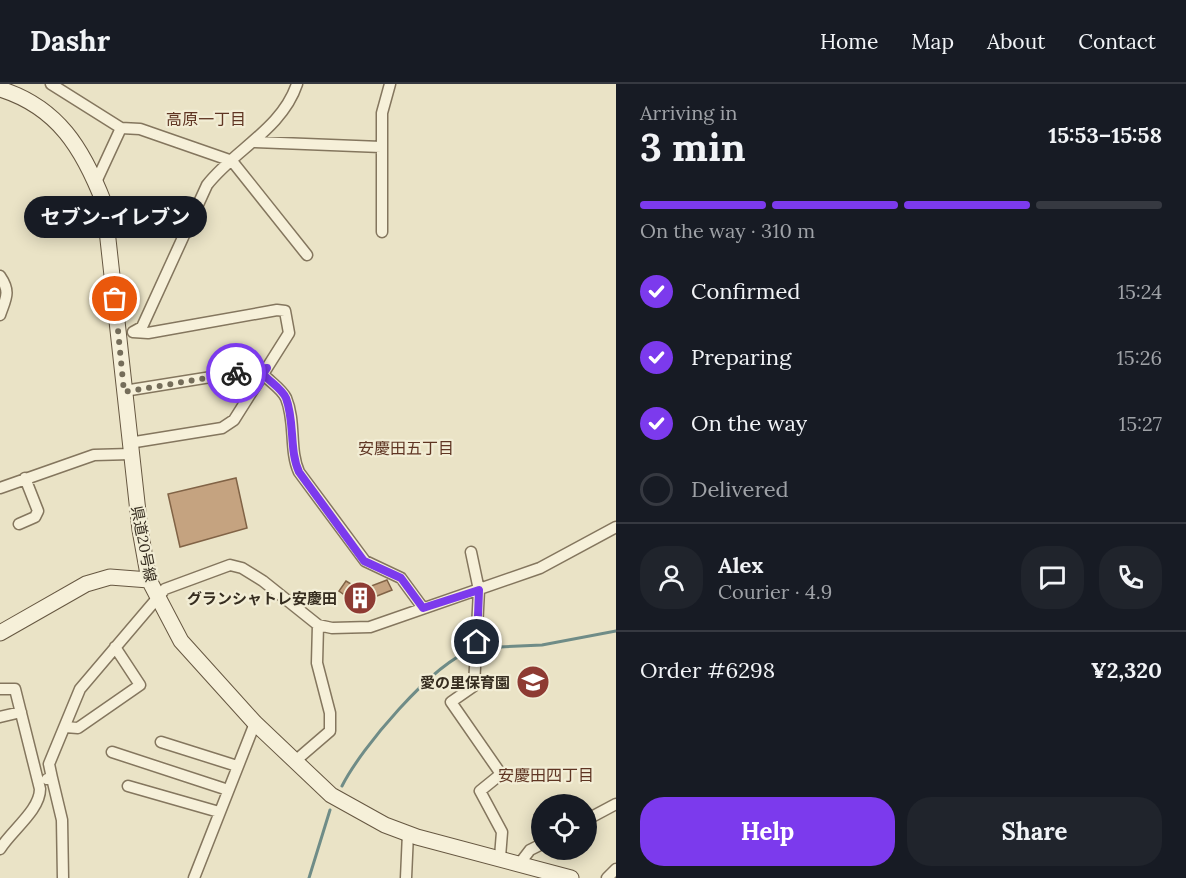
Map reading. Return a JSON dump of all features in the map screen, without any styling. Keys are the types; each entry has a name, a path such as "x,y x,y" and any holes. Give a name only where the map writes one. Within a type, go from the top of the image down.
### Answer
{"main road":[{"name":"県道20号線","path":"0,89 27,100 53,118 84,157 104,203 126,335 124,392 140,530 149,580 181,641 255,723 331,795 385,825 408,833 520,862 571,878"},
{"path":"0,633 86,584 110,578 149,580"}],"street":[{"path":"51,84 120,128 140,129 232,161 307,255"},
{"path":"126,335 142,327 207,185 255,142 278,116 297,84"},
{"path":"382,232 382,113 390,84"},
{"path":"96,182 120,128"},
{"path":"255,142 381,147"},
{"path":"0,276 8,287 8,297 0,315"},
{"path":"0,488 25,478 68,466 94,454 130,449 222,428 234,420 289,333 285,311 126,335"},
{"path":"124,392 265,371"},
{"path":"265,371 285,396 295,442 293,458 299,472 364,561 401,578 423,608"},
{"path":"19,524 34,517 38,511 25,478"},
{"path":"63,878 62,820 49,764 80,689 165,589 230,565 242,568 263,581 318,625 332,628 370,627 540,568 616,527"},
{"path":"471,552 479,590 474,686 451,702 501,774 480,791 502,832 500,857"},
{"path":"294,762 330,731 330,713 317,663 318,625"},
{"path":"65,727 78,728 140,685 115,647"},
{"path":"0,689 15,689 40,789 37,805 12,831 0,849"},
{"path":"0,717 21,712"},
{"path":"194,878 255,723"},
{"path":"161,742 237,766"},
{"path":"112,752 228,790"},
{"path":"38,780 52,778"},
{"path":"128,786 219,812"},
{"path":"597,814 616,804"},
{"path":"406,878 408,833"},
{"path":"520,862 531,850"},
{"path":"607,878 616,869"}],"building":[{"path":"236,478 247,528 180,547 168,494"},
{"name":"グランシャトレ安慶田","path":"387,580 392,590 357,604 339,591 346,581 361,590"}],"waterway":[{"path":"478,648 542,645 616,631"},
{"path":"342,786 381,730 418,689 456,658 472,650"},
{"path":"309,878 330,810"}],"way so far":[{"path":"115,299 124,392 236,373"}],"place":[{"name":"セブン-イレブン","path":"115,299"},
{"name":"グランシャトレ安慶田","path":"360,598"},
{"name":"愛の里保育園","path":"533,682"}],"district":[{"name":"高原一丁目","path":"206,119"},
{"name":"安慶田五丁目","path":"406,448"},
{"name":"安慶田四丁目","path":"546,775"}],"route":[{"path":"236,373 267,368 263,374 285,396 295,442 293,458 299,472 364,561 401,578 423,608 479,590 477,642"}]}
